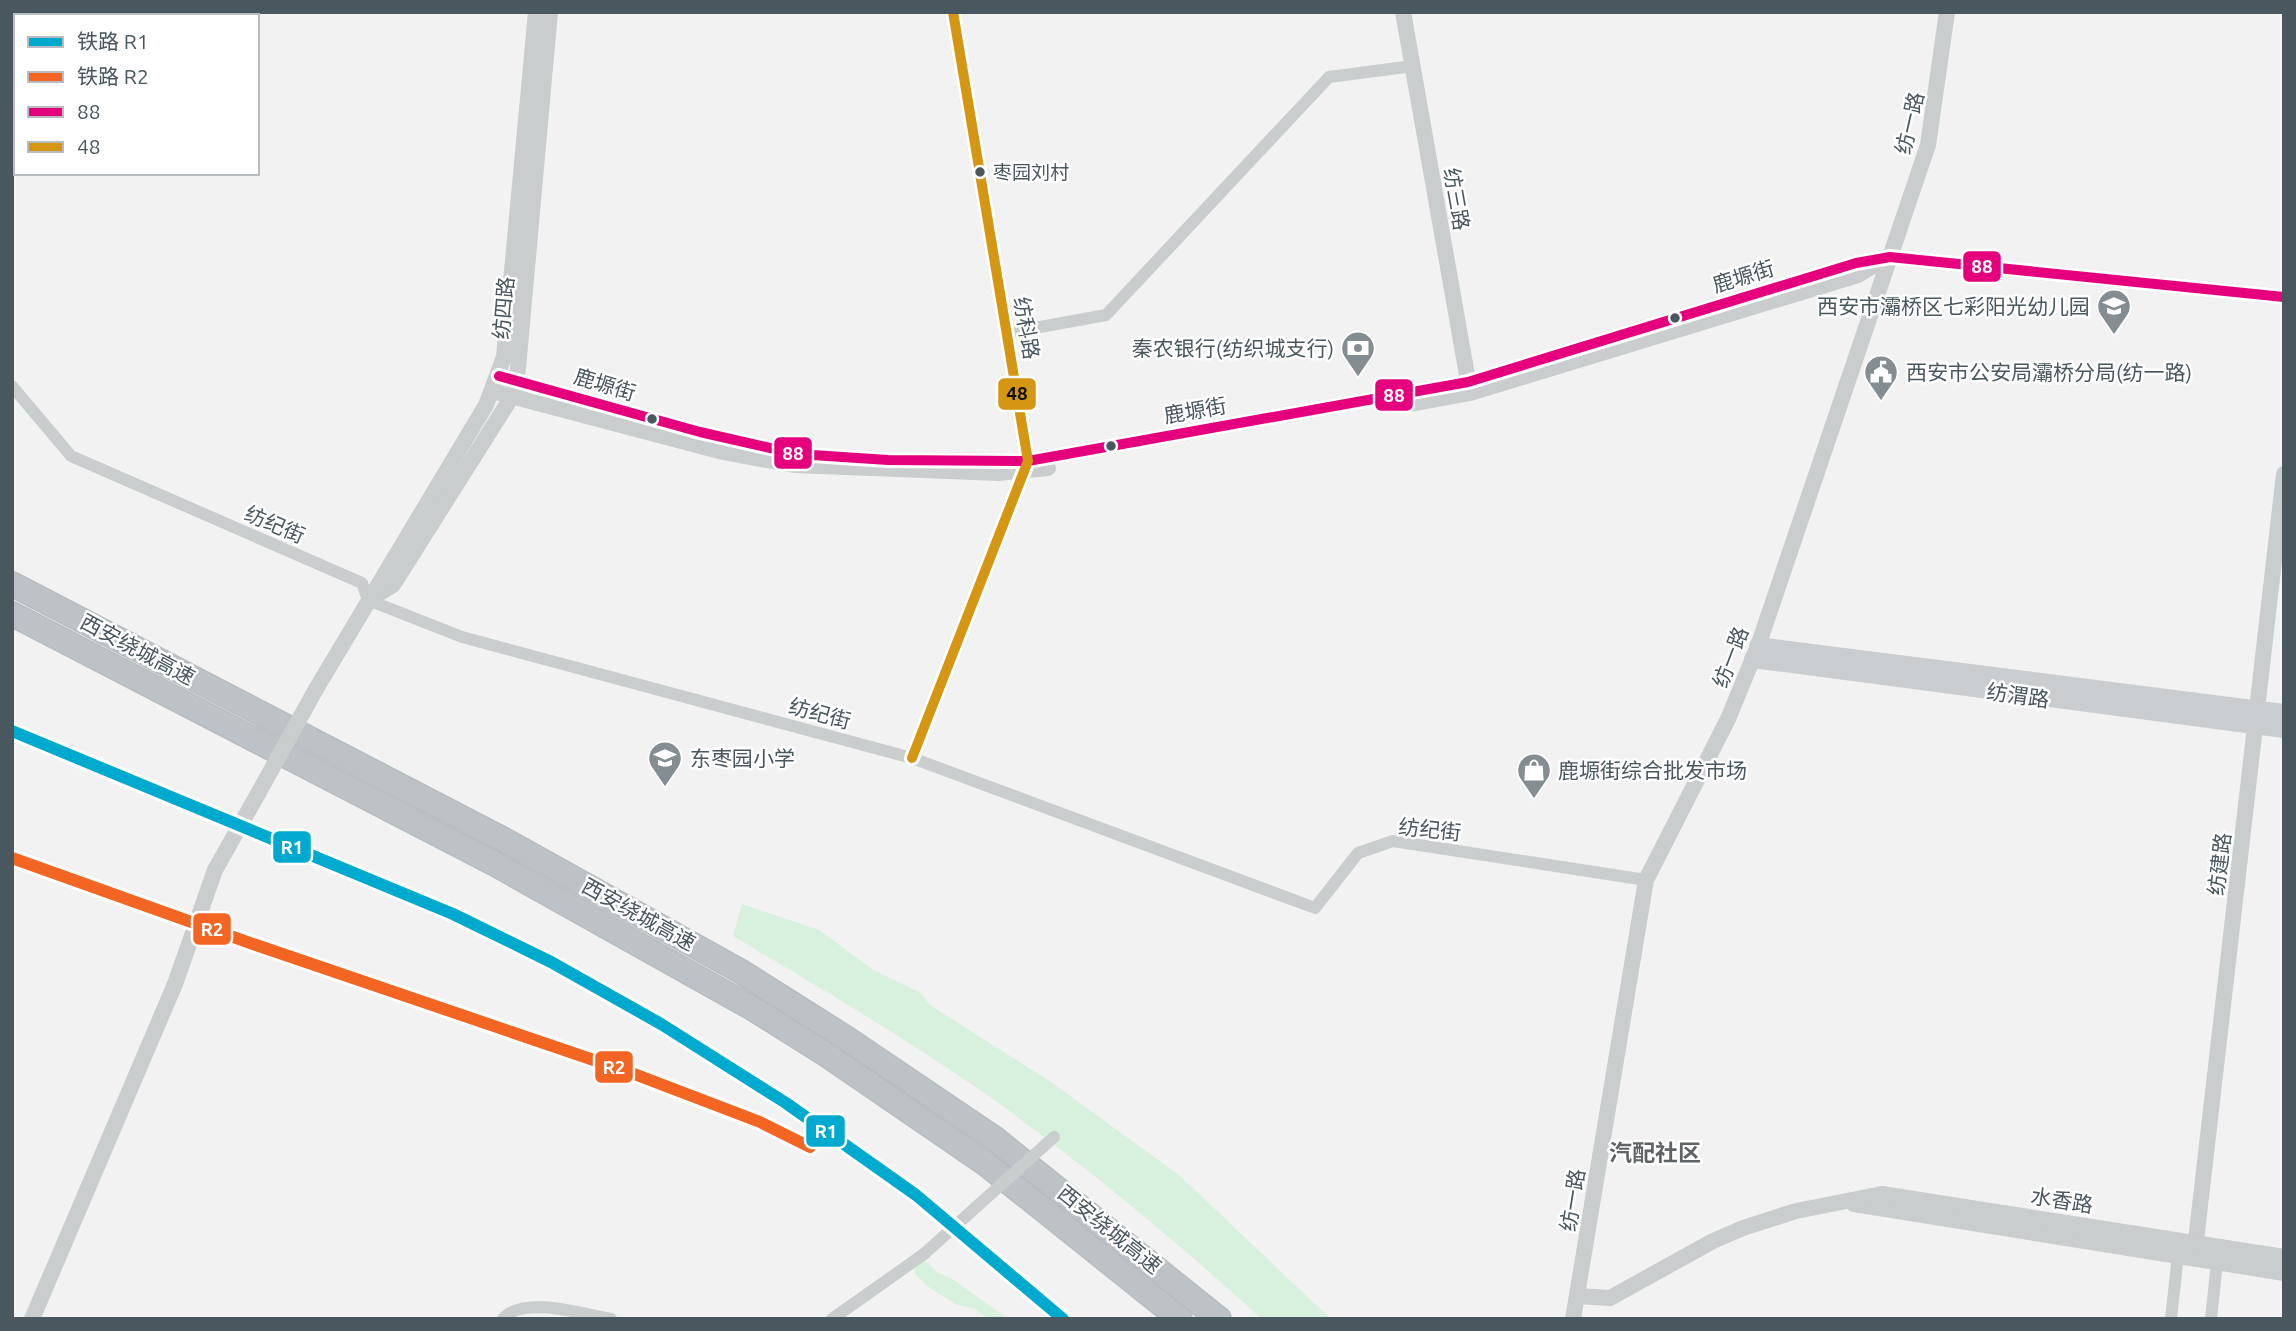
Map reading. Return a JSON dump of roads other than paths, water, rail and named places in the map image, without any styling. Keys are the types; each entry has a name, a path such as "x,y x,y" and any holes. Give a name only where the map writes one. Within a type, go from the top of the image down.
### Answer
{"highway":[{"name":"西安绕城高速","path":"12,584 509,843 740,971 846,1038 994,1138 1219,1319"},
{"name":"西安绕城高速","path":"12,614 507,870 752,1008 827,1055 986,1164 1180,1319"}],"main road":[{"name":"纺渭路","path":"1755,653 2257,718 2284,729"},
{"name":"纺渭路","path":"2257,718 2284,713"}],"street":[{"name":"纺四路","path":"32,1319 175,984 215,870 316,689 499,376 514,264 536,12"},
{"name":"纺四路","path":"368,600 393,585 515,389 550,12"},
{"name":"纺科路","path":"953,12 1007,333 1026,467"},
{"name":"纺三路","path":"1403,12 1469,388"},
{"name":"纺一路","path":"1573,1319 1646,880 1728,719 1755,653 1933,129 1947,12"},
{"path":"1007,333 1106,315 1329,77 1413,66"},
{"name":"鹿塬街","path":"492,391 515,389 785,452 1026,467 1469,388 1856,263 1890,257 2284,297"},
{"name":"鹿塬街","path":"499,376 515,389"},
{"name":"纺纪街","path":"12,386 71,456 362,583 368,600 462,637 912,758 1315,908 1358,853 1393,841 1646,880"},
{"path":"912,758 1026,467"},
{"name":"纺建路","path":"2189,1252 2257,718 2284,474"},
{"path":"832,1319 924,1254 1054,1137"},
{"name":"水香路","path":"1578,1296 1610,1298 1727,1234 1776,1216 1870,1196 1896,1194 2189,1252 2284,1257"},
{"path":"2171,1319 2189,1252"},
{"name":"水香路","path":"2189,1252 2217,1262 2284,1273"},
{"path":"2211,1319 2217,1262"},
{"path":"503,1319 509,1311 525,1305 611,1319"}],"rail line":[{"name":"R1","path":"12,731 453,914 551,962 661,1024 786,1103 916,1195 1063,1319"},
{"name":"R2","path":"12,858 256,945 629,1072 760,1122 810,1147"}],"place":[{"name":"枣园刘村","path":"980,172"},
{"name":"西安市灞桥区七彩阳光幼儿园","path":"2114,336"},
{"name":"秦农银行(纺织城支行)","path":"1358,378"},
{"name":"西安市公安局灞桥分局(纺一路)","path":"1881,402"},
{"name":"东枣园小学","path":"665,788"},
{"name":"鹿塬街综合批发市场","path":"1534,800"}],"district":[{"name":"汽配社区","path":"1655,1152"}]}
